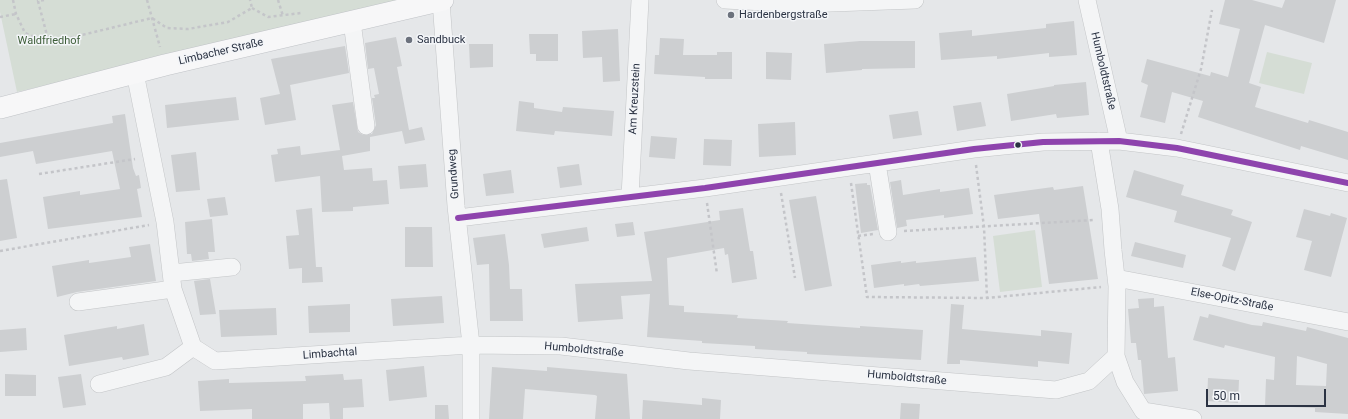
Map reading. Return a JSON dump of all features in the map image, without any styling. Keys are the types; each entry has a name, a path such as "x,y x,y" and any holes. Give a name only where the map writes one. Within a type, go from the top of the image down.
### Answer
{"main road":[{"name":"Limbacher Straße","path":"0,108 165,65 442,0"}],"street":[{"name":"Grundweg","path":"442,0 458,218 471,345 471,419"},
{"name":"Am Kreuzstein","path":"630,198 640,0"},
{"path":"724,0 804,4 915,0"},
{"name":"Humboldtstraße","path":"1087,0 1119,141"},
{"path":"352,22 366,126"},
{"path":"99,384 166,367 193,347 172,281 165,222 135,73"},
{"path":"1099,141 1111,219 1117,282 1116,356 1125,382 1143,411 1193,419"},
{"path":"458,218 630,198 779,178 974,149 1043,142 1119,141 1177,148 1348,183"},
{"path":"877,163 888,232"},
{"path":"78,302 232,268"},
{"name":"Else-Opitz-Straße","path":"1117,282 1348,322"},
{"name":"Humboldtstraße","path":"471,345 561,346 689,361 1056,390 1089,381 1116,356"},
{"name":"Limbachtal","path":"193,347 215,361 471,345"}],"path":[{"path":"13,0 16,14 25,33 49,43 152,18 167,28 188,29 228,22 252,8"},
{"path":"44,0 38,1 49,43"},
{"path":"147,0 165,65"},
{"path":"250,0 252,8 268,17 306,12"},
{"path":"278,0 283,16"},
{"path":"1177,148 1201,69 1212,10"},
{"path":"0,17 16,14"},
{"path":"974,149 984,227 987,298"},
{"path":"39,174 152,156"},
{"path":"848,167 867,297 987,298 1117,282"},
{"path":"779,178 795,278"},
{"path":"705,188 717,274"},
{"path":"858,236 888,232 1111,219"},
{"path":"0,251 165,222"}],"green space":[{"name":"Waldfriedhof","path":"0,0 405,0 17,92 0,12"},
{"path":"1267,52 1312,63 1304,94 1259,83"},
{"path":"1035,230 1042,287 1000,292 993,236"}],"building":[{"path":"1225,0 1252,0 1282,8 1285,0 1336,0 1324,43 1265,25 1249,83 1261,87 1255,107 1308,123 1309,120 1348,132 1348,160 1301,146 1300,150 1198,117 1203,101 1172,92 1165,123 1140,117 1148,85 1141,82 1147,59 1210,76 1211,72 1228,77 1240,29 1219,24"},
{"path":"1074,21 1077,55 1049,57 1049,53 997,59 997,56 941,60 939,33 972,30 972,36 1046,28 1046,24"},
{"path":"618,29 620,81 603,82 602,57 583,58 582,31"},
{"path":"529,34 558,34 558,61 536,61 536,54 530,54"},
{"path":"396,37 402,66 397,67 409,130 422,127 425,140 405,144 402,131 370,137 370,151 342,156 344,170 372,168 373,181 387,180 389,204 353,207 353,211 322,212 320,176 275,182 271,155 278,154 277,149 300,146 301,155 340,150 332,105 353,102 358,132 363,135 372,134 376,125 372,98 375,98 374,95 379,94 374,68 368,69 365,43"},
{"path":"660,38 684,39 683,55 717,55 717,52 732,52 732,79 705,79 705,77 654,74 655,55 659,55"},
{"path":"860,41 915,41 915,68 862,69 826,73 824,44"},
{"path":"469,44 493,44 493,67 470,68"},
{"path":"345,46 349,73 290,85 296,120 265,125 260,98 280,94 271,59"},
{"path":"766,52 792,53 791,80 766,79"},
{"path":"1086,82 1089,115 1057,118 1056,114 1011,121 1007,94 1054,85"},
{"path":"236,97 239,120 167,128 165,105"},
{"path":"519,101 534,103 534,108 562,112 563,107 614,111 612,136 555,131 554,135 516,131"},
{"path":"981,102 986,126 957,131 953,106"},
{"path":"918,111 922,135 893,139 889,115"},
{"path":"125,114 133,168 136,176 139,175 141,188 137,189 142,217 48,229 43,197 80,191 80,195 120,189 112,151 36,164 33,151 0,157 0,143 113,123 112,116"},
{"path":"795,122 796,155 759,157 758,124"},
{"path":"651,136 677,138 675,159 649,157"},
{"path":"704,139 732,140 731,166 703,165"},
{"path":"196,152 200,190 176,192 171,155"},
{"path":"426,164 428,187 400,189 398,166"},
{"path":"579,164 582,185 560,188 557,167"},
{"path":"511,170 514,193 486,196 483,174"},
{"path":"1134,170 1184,185 1181,195 1233,210 1231,215 1252,222 1235,271 1222,266 1231,238 1174,222 1177,211 1126,197"},
{"path":"7,179 17,238 0,241 0,180"},
{"path":"901,180 903,195 940,189 940,192 969,188 973,214 944,218 944,215 906,220 907,226 897,228 890,182"},
{"path":"867,183 867,185 870,185 878,230 861,233 855,184"},
{"path":"1083,186 1098,279 1049,284 1039,214 998,219 994,195 1053,187 1054,190"},
{"path":"816,196 832,286 805,291 789,200"},
{"path":"225,197 228,215 210,217 207,199"},
{"path":"312,208 316,267 322,267 323,282 302,283 302,268 289,269 286,236 299,235 296,210"},
{"path":"743,208 750,251 753,251 757,279 732,283 728,254 725,255 724,248 667,258 669,305 684,306 684,312 738,315 737,318 788,321 787,323 860,328 860,326 923,330 921,360 807,354 807,352 755,349 755,346 702,343 702,341 647,337 650,294 621,296 623,319 578,322 575,284 652,281 644,232 720,220 719,211"},
{"path":"1304,209 1330,216 1331,213 1347,218 1331,277 1304,270 1312,241 1296,237"},
{"path":"212,219 215,252 208,252 209,259 192,261 191,254 187,254 185,222"},
{"path":"633,222 635,235 617,237 615,224"},
{"path":"405,227 432,227 433,267 405,267"},
{"path":"587,227 589,241 544,248 541,234"},
{"path":"505,234 510,289 522,289 523,321 490,321 489,264 477,265 473,238"},
{"path":"1135,242 1186,255 1183,268 1131,256"},
{"path":"150,244 156,281 77,292 57,297 52,266 89,260 89,263 131,257 129,247"},
{"path":"976,257 979,281 920,286 919,284 904,286 904,284 874,288 871,265 901,261 901,263 916,261 916,263"},
{"path":"210,279 216,314 200,315 194,281"},
{"path":"442,296 444,323 393,326 391,299"},
{"path":"1154,298 1154,307 1164,306 1168,358 1175,357 1178,391 1144,394 1141,360 1138,360 1136,343 1131,343 1128,309 1139,308 1138,299"},
{"path":"350,304 350,332 309,333 308,306"},
{"path":"951,304 964,305 962,329 1041,336 1041,330 1072,333 1069,364 1038,361 1038,367 960,360 960,364 947,364"},
{"path":"276,308 277,335 221,337 219,310"},
{"path":"1209,314 1252,325 1262,326 1263,322 1306,331 1307,327 1348,338 1348,414 1315,412 1315,408 1265,406 1266,379 1274,380 1275,357 1225,345 1224,348 1193,340 1200,316 1208,318","holes":["1297,356 1327,364 1326,386 1296,385"]},
{"path":"144,324 149,355 123,360 122,357 69,366 64,335 117,326 117,329"},
{"path":"26,328 27,350 0,352 0,330"},
{"path":"424,366 427,397 389,401 386,370"},
{"path":"492,367 547,371 547,367 627,374 630,419 595,419 597,396 595,395 525,389 523,419 489,419"},
{"path":"5,374 36,375 36,396 5,396"},
{"path":"81,374 86,405 63,408 58,377"},
{"path":"343,374 344,380 362,379 364,407 343,408 343,419 330,419 329,403 303,404 303,419 252,419 252,409 200,411 198,381 229,379 229,383 306,381 305,376"},
{"path":"1208,378 1239,380 1238,403 1207,401"},
{"path":"702,398 721,400 720,419 642,419 643,400 702,405"},
{"path":"901,403 920,404 919,419 900,419"},
{"path":"435,405 448,405 449,419 435,419"}],"transit line":[{"path":"458,218 705,188 974,149 1043,142 1119,141 1177,148 1348,183"}],"place":[{"name":"Hardenbergstraße","path":"731,15"},
{"name":"Sandbuck","path":"409,40"}]}
